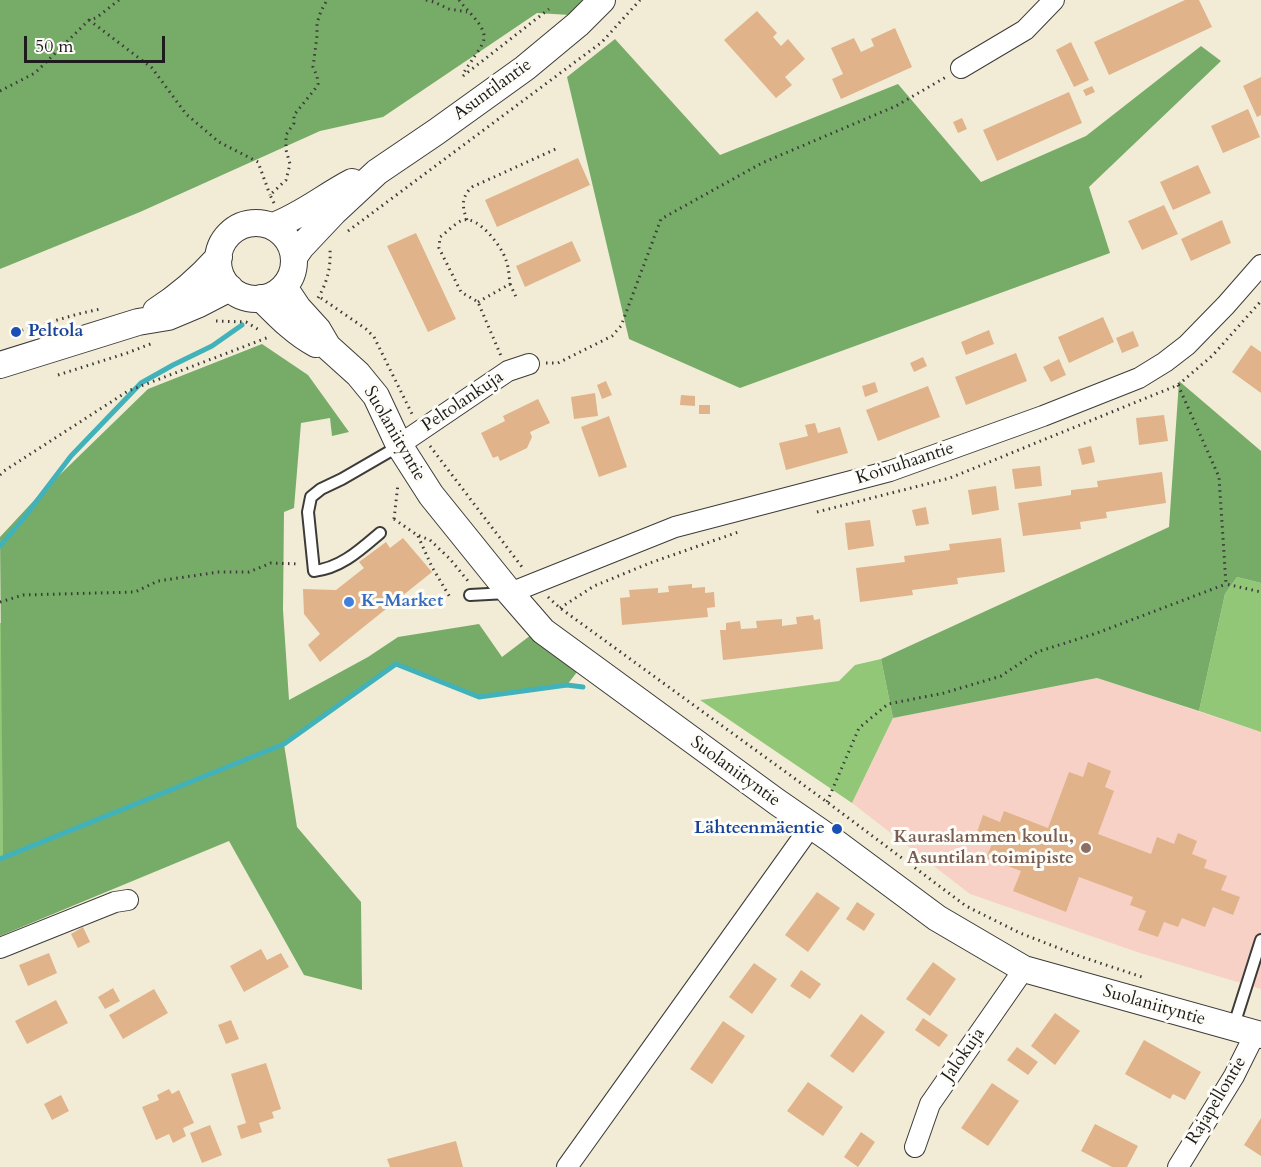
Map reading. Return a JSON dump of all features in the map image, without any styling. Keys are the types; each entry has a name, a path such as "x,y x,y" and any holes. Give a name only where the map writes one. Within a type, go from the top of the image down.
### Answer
{"street":[{"name":"Asuntilantie","path":"294,257 334,212 377,172 525,68 578,24 602,0"},
{"path":"961,68 1025,30 1054,0"},
{"name":"Asuntilantie","path":"273,215 289,220 332,192 359,178 377,172"},
{"path":"273,215 292,247 294,257 294,268 290,278 273,292 244,297 230,288 219,268 221,247 233,230 242,225 263,223 273,215"},
{"path":"138,322 181,294 219,257"},
{"name":"Koivuhaantie","path":"510,593 675,526 890,471 1140,378 1187,345 1261,265"},
{"path":"0,365 138,322 168,317 230,288"},
{"name":"Suolaniityntie","path":"273,292 310,304 318,330 328,347 358,374 376,396 399,445 431,495 543,631 937,918 1024,969 1250,1032"},
{"name":"Suolaniityntie","path":"273,292 279,316 315,344 328,347"},
{"name":"Peltolankuja","path":"399,445 508,371 529,364"},
{"path":"567,1167 811,826"},
{"path":"0,948 115,902 128,900"},
{"name":"Jalokuja","path":"915,1147 930,1104 1024,969"},
{"name":"Rajapellontie","path":"1178,1167 1234,1076 1250,1032"}],"lane":[{"path":"380,533 351,557 326,570 314,571 308,512 311,497 321,489 399,445"},
{"path":"470,595 510,593"},
{"path":"1250,1032 1261,940"}],"path":[{"path":"0,91 35,73 88,20 96,18 119,0"},
{"path":"270,195 286,180 290,164 286,150 286,135 294,123 294,116 318,84 313,67 317,23 327,0"},
{"path":"426,0 449,9 469,13"},
{"path":"459,0 483,30 484,39 471,63 464,69 463,76 549,9"},
{"path":"349,231 602,42 640,0"},
{"path":"88,20 152,68 186,114 219,142 258,162 270,195 273,215"},
{"path":"529,364 558,363 612,336 621,326 661,219 762,163 896,106 961,68"},
{"path":"467,220 463,200 467,191 472,187 558,148"},
{"path":"508,371 478,302 461,292 439,248 440,237 461,221 474,221 490,235 506,260 510,284 517,299"},
{"path":"330,245 328,275 310,304 366,329 374,337 421,432 435,454 534,584 560,608 966,906 1020,933 1079,956 1146,978"},
{"path":"478,302 510,284"},
{"path":"0,475 128,391 271,336 246,322 212,321"},
{"path":"58,375 159,341"},
{"path":"1178,386 1219,477 1226,584"},
{"path":"417,535 451,599"},
{"path":"0,602 23,595 135,592 158,581 219,572 249,572 271,563 299,563 314,571"},
{"path":"827,802 859,728 888,705 944,693 1001,675 1037,652 1097,633 1226,584 1261,592"}],"shaded area":[{"name":"Kauraslammen koulu, Asuntilan toimipiste","path":"1097,678 1261,732 1261,989 1140,953 970,894 852,803 893,718"}],"green space":[{"path":"0,0 584,0 570,15 537,13 383,117 320,131 140,212 0,269"},
{"path":"615,39 720,155 898,84 981,182 1086,136 1201,46 1221,61 1089,187 1110,253 740,388 629,339 567,77"},
{"path":"262,344 308,375 349,432 332,436 330,418 301,423 294,508 284,512 283,610 289,700 368,657 398,637 479,624 502,657 531,635 577,672 567,685 479,697 396,664 284,744 297,827 361,902 362,990 304,975 229,841 0,936 0,861 3,860 0,537 40,494 148,389"},
{"path":"1179,381 1261,451 1261,583 1237,577 1225,594 1199,711 1097,678 893,718 881,659 1169,527"},
{"path":"1237,577 1261,583 1261,732 1199,711 1225,594"},
{"path":"0,623 2,623 3,860 0,861"},
{"path":"881,659 893,718 852,803 700,700 839,681 855,665"}],"building":[{"path":"1185,0 1199,0 1212,27 1109,75 1094,42"},
{"path":"757,11 777,33 773,37 781,46 788,39 805,59 785,77 792,85 776,98 724,40"},
{"path":"895,28 912,67 841,99 832,79 843,74 831,48 854,38 861,52 874,46 871,39"},
{"path":"1071,42 1089,80 1074,87 1056,50"},
{"path":"1261,77 1261,115 1257,117 1243,86"},
{"path":"1092,86 1095,92 1086,96 1083,90"},
{"path":"1069,92 1082,123 997,161 983,130"},
{"path":"1248,109 1260,137 1223,153 1211,126"},
{"path":"962,118 967,129 958,133 953,122"},
{"path":"578,158 590,185 497,227 485,200"},
{"path":"1198,165 1211,193 1173,210 1160,182"},
{"path":"1164,205 1178,234 1142,250 1128,221"},
{"path":"1222,220 1231,243 1191,261 1181,239"},
{"path":"416,233 456,319 428,332 387,246"},
{"path":"572,241 581,261 525,287 516,266"},
{"path":"1103,317 1114,342 1069,363 1058,337"},
{"path":"989,330 994,344 966,355 961,342"},
{"path":"1133,331 1139,346 1122,353 1116,338"},
{"path":"1251,345 1261,352 1261,393 1232,372"},
{"path":"1016,353 1027,381 966,405 955,377"},
{"path":"923,357 927,366 914,372 910,363"},
{"path":"1059,359 1066,375 1051,382 1043,367"},
{"path":"606,381 612,395 602,399 597,385"},
{"path":"875,382 878,392 865,397 862,386"},
{"path":"928,386 940,417 878,441 866,410"},
{"path":"595,393 598,416 574,419 571,397"},
{"path":"681,395 695,396 695,406 680,405"},
{"path":"538,399 550,423 530,432 532,437 527,448 500,461 498,456 493,458 481,433 505,421 503,416"},
{"path":"699,405 710,405 710,414 699,414"},
{"path":"1164,415 1168,441 1139,445 1136,418"},
{"path":"609,416 627,467 599,477 581,427"},
{"path":"815,423 818,433 840,427 848,453 786,470 779,443 808,436 805,425"},
{"path":"1091,446 1095,462 1082,465 1078,449"},
{"path":"1040,466 1042,486 1015,489 1012,469"},
{"path":"1162,472 1166,503 1106,512 1107,518 1080,522 1081,529 1023,536 1018,503 1071,495 1071,490 1098,487 1097,481"},
{"path":"996,486 999,510 972,515 968,490"},
{"path":"926,507 929,524 916,526 912,510"},
{"path":"870,520 874,546 848,550 845,523"},
{"name":"K-Market","path":"403,538 432,572 320,662 308,645 320,634 304,614 303,589 336,590 364,568 359,562 386,542 390,548"},
{"path":"1001,538 1005,572 957,578 958,584 912,590 913,595 860,602 856,568 905,562 904,556 950,550 949,544"},
{"path":"692,584 692,588 705,587 705,593 714,592 715,607 707,608 708,617 622,625 620,598 630,597 629,590 658,588 658,593 669,592 668,586"},
{"path":"813,615 814,620 820,619 823,649 723,660 720,630 726,630 726,623 740,621 741,629 757,628 756,621 782,619 782,626 797,624 796,617"},
{"path":"1088,762 1111,771 1105,787 1114,791 1098,834 1151,854 1157,837 1174,844 1178,833 1197,841 1192,854 1207,860 1204,868 1227,876 1221,890 1240,897 1233,915 1213,907 1205,927 1182,918 1178,927 1164,922 1158,937 1138,930 1146,911 1130,905 1133,897 1079,877 1066,912 1013,891 1021,871 986,858 992,844 975,838 983,815 1000,822 1004,811 1048,828 1069,772 1083,777"},
{"path":"817,892 840,908 808,952 785,935"},
{"path":"857,902 875,914 864,931 846,919"},
{"path":"83,927 90,942 78,948 71,934"},
{"path":"261,949 267,960 281,953 289,967 244,992 230,966"},
{"path":"49,953 57,973 28,986 19,965"},
{"path":"933,962 956,979 930,1016 906,999"},
{"path":"754,963 777,979 752,1014 729,997"},
{"path":"801,970 821,984 810,999 790,986"},
{"path":"113,988 120,1001 105,1009 98,997"},
{"path":"154,989 168,1013 123,1039 109,1015"},
{"path":"56,1000 68,1023 27,1044 15,1021"},
{"path":"1055,1013 1080,1031 1055,1065 1031,1046"},
{"path":"861,1014 885,1032 853,1073 830,1056"},
{"path":"923,1018 948,1035 939,1047 915,1030"},
{"path":"231,1020 239,1039 226,1044 218,1025"},
{"path":"723,1021 745,1036 712,1084 690,1069"},
{"path":"1144,1040 1201,1072 1185,1100 1173,1094 1170,1099 1125,1074"},
{"path":"1017,1047 1038,1062 1028,1075 1007,1060"},
{"path":"266,1063 281,1109 272,1112 274,1118 259,1123 262,1132 241,1139 237,1126 246,1123 231,1074"},
{"path":"808,1082 843,1107 823,1136 787,1111"},
{"path":"992,1083 1019,1101 988,1146 961,1128"},
{"path":"169,1089 172,1094 179,1090 194,1123 183,1128 186,1136 173,1143 169,1134 156,1140 142,1107 159,1100 157,1095"},
{"path":"61,1095 69,1111 52,1120 44,1104"},
{"path":"1261,1118 1261,1156 1244,1145"},
{"path":"1095,1124 1138,1146 1127,1167 1112,1167 1081,1151"},
{"path":"210,1125 222,1155 202,1163 190,1133"},
{"path":"861,1132 875,1142 858,1167 844,1157"},
{"path":"456,1141 463,1167 390,1167 387,1159"}],"waterway":[{"path":"0,546 71,456 141,383 212,346 242,325"},
{"path":"0,859 284,744 396,664 479,697 567,685 583,687"}],"place":[{"name":"Peltola","path":"16,332"},
{"name":"K-Market","path":"349,602"},
{"name":"Lähteenmäentie","path":"837,829"},
{"name":"Kauraslammen koulu, Asuntilan toimipiste","path":"1086,848"}]}
